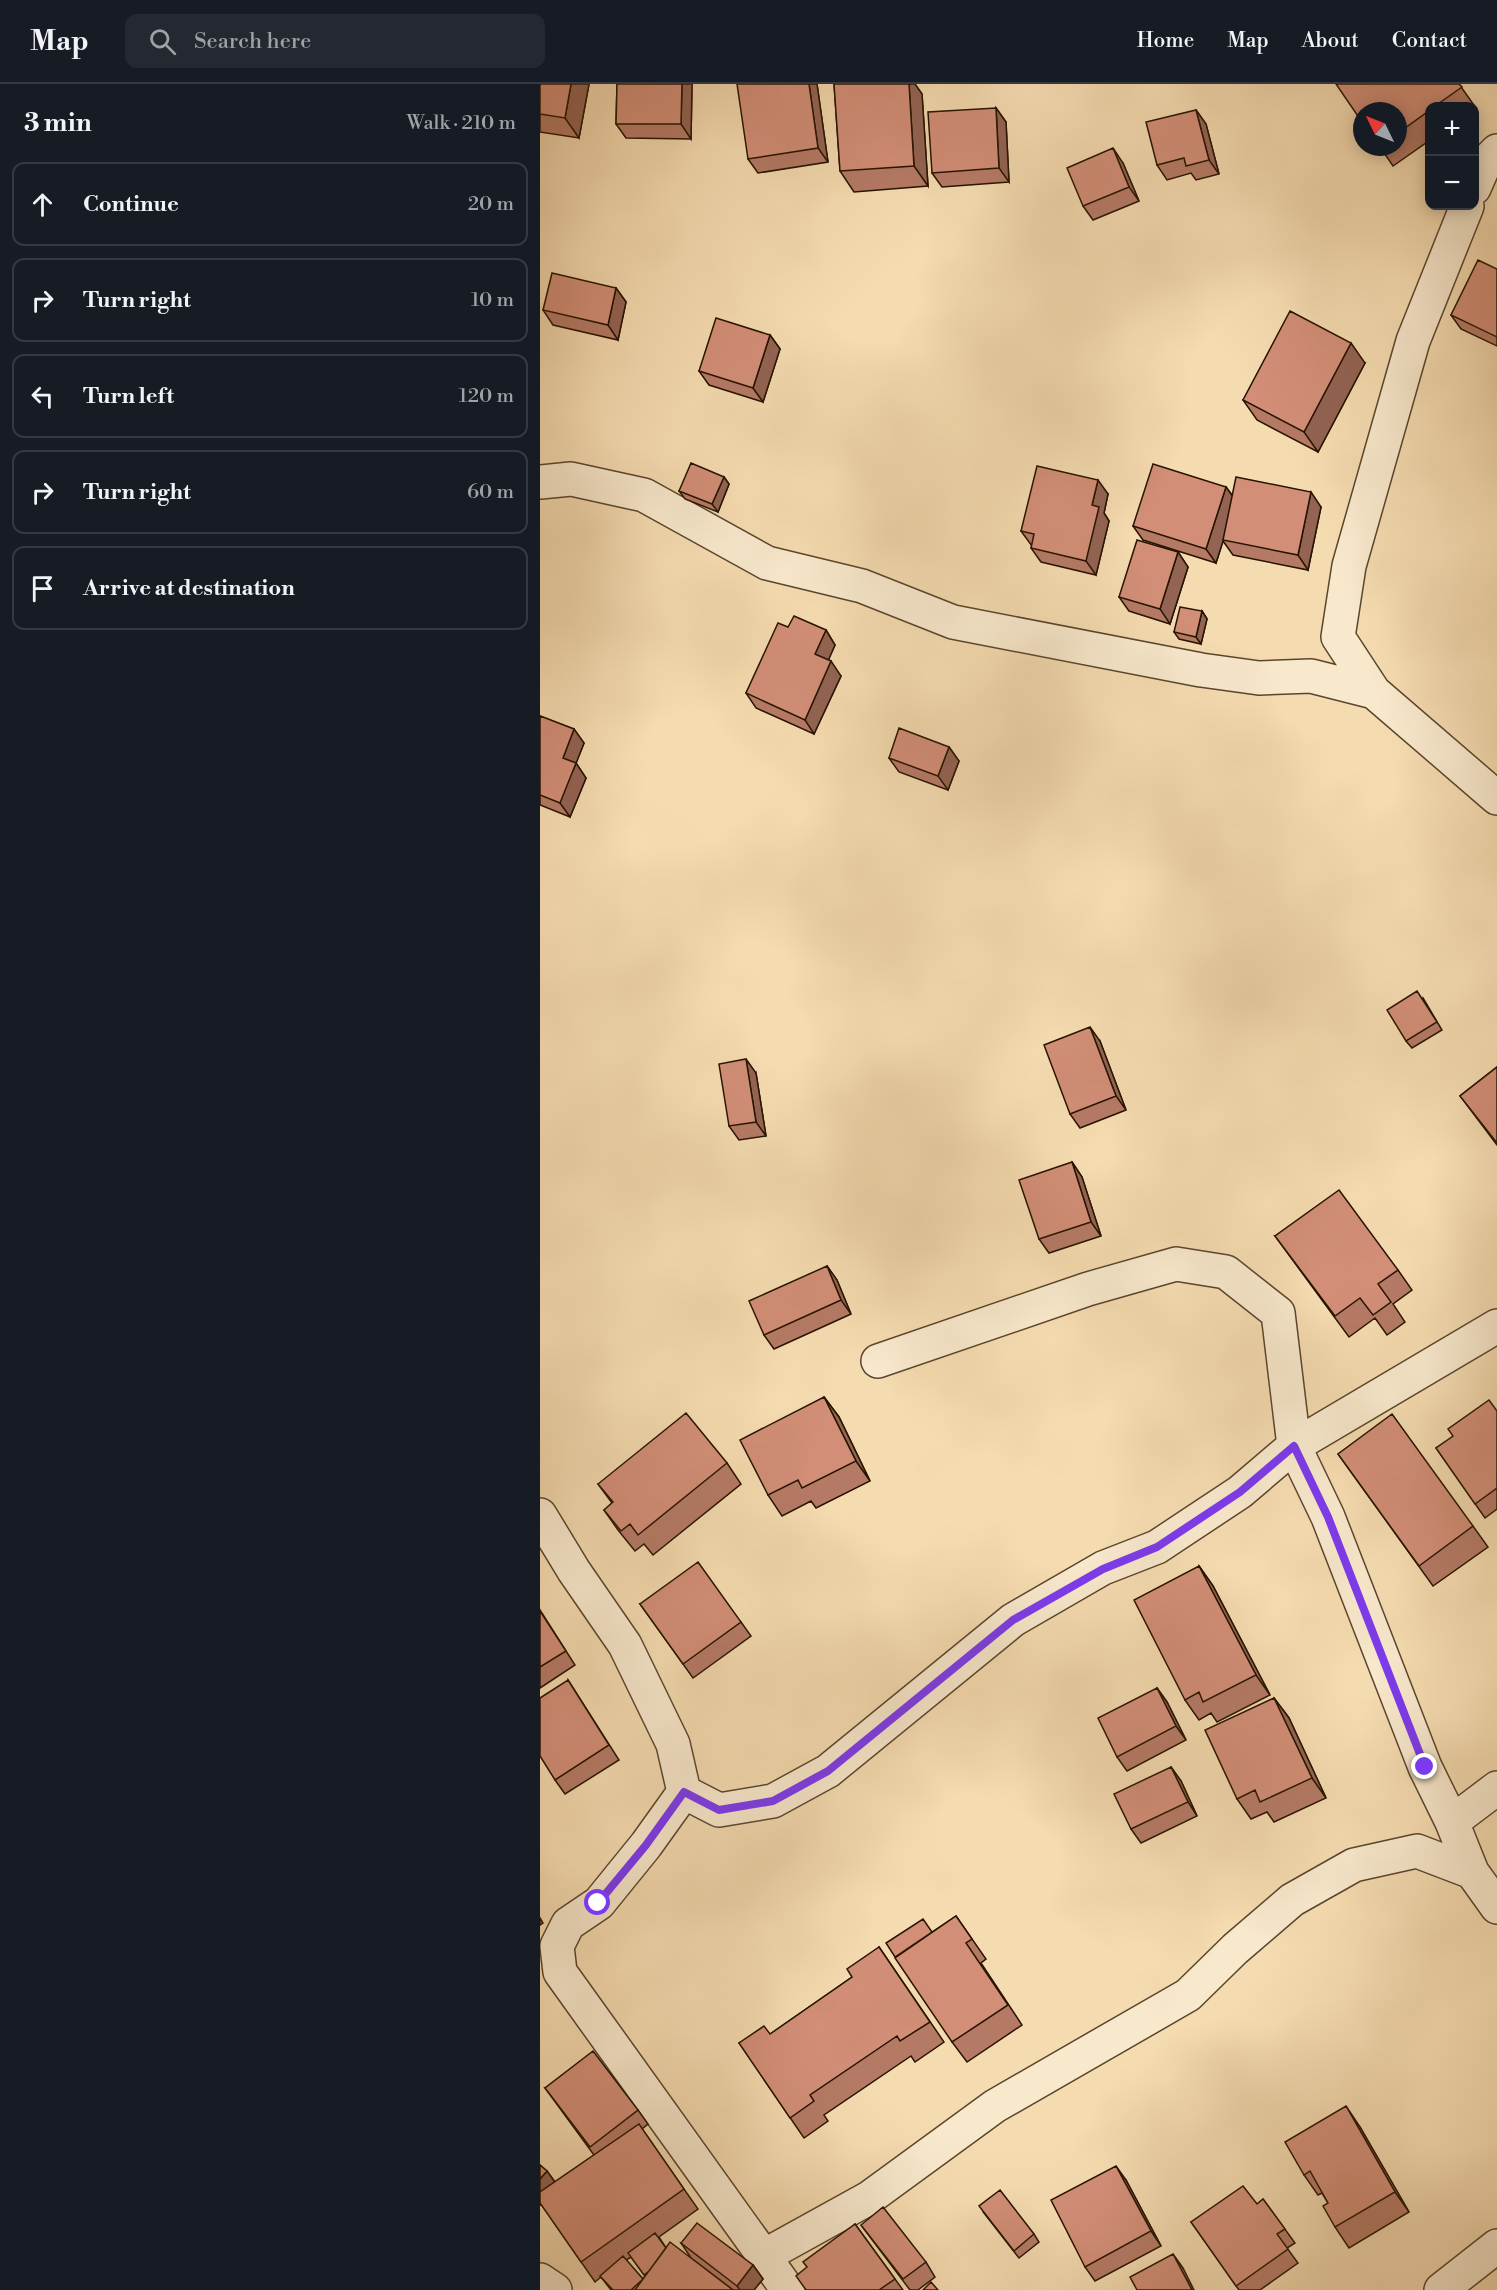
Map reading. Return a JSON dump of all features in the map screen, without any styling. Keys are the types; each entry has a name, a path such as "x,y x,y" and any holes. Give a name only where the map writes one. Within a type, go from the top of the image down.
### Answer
{"street":[{"path":"1479,177 1485,163 1497,151"},
{"path":"1465,210 1413,341 1349,566 1338,637 1374,692 1497,798"},
{"path":"540,482 571,479 644,495 766,563 862,586 953,622 1201,670 1259,678 1311,676 1374,692"},
{"path":"878,1361 1088,1289 1176,1264 1226,1272 1278,1313 1294,1446 1328,1517 1425,1767 1452,1822 1472,1872 1497,1907"},
{"path":"540,1515 574,1571 624,1645 672,1744 684,1792 719,1810 773,1801 828,1771 1013,1620 1103,1569 1157,1547 1240,1492 1294,1446 1497,1326"},
{"path":"1452,1822 1497,1788"},
{"path":"684,1792 646,1845 598,1903 568,1924 556,1946 560,1972 788,2290"},
{"path":"764,2256 869,2198 995,2106 1188,1995 1235,1949 1292,1900 1354,1865 1418,1851 1472,1872"},
{"path":"1440,2290 1497,2246"},
{"path":"540,2280 555,2290"}],"building":[{"path":"540,84 571,84 565,118 540,114"},
{"path":"617,84 682,84 681,124 616,124"},
{"path":"737,84 809,84 818,148 748,159"},
{"path":"834,84 909,84 914,166 840,171"},
{"path":"1336,84 1459,84 1462,87 1441,102 1425,102 1425,114 1407,127 1407,102 1353,102 1353,109"},
{"path":"996,108 999,168 932,173 928,112"},
{"path":"1196,110 1209,160 1186,166 1184,158 1157,165 1146,122"},
{"path":"1113,148 1129,187 1083,206 1067,168"},
{"path":"1478,260 1497,269 1497,337 1451,315"},
{"path":"552,273 616,288 608,325 543,310"},
{"path":"1290,311 1351,343 1304,432 1243,400"},
{"path":"716,318 770,335 753,388 699,371"},
{"path":"691,463 724,477 712,504 679,491"},
{"path":"1153,464 1226,487 1206,549 1133,526"},
{"path":"1037,466 1098,480 1092,505 1099,507 1086,561 1031,548 1034,534 1021,531"},
{"path":"1236,477 1311,492 1298,555 1223,540"},
{"path":"1137,540 1178,552 1160,609 1119,597"},
{"path":"1180,607 1202,611 1196,637 1174,632"},
{"path":"794,616 826,630 815,654 831,661 805,720 746,693 778,623 788,627"},
{"path":"540,716 574,729 563,758 576,763 560,803 540,795"},
{"path":"899,728 949,747 938,776 889,758"},
{"path":"1417,991 1437,1022 1406,1041 1387,1010"},
{"path":"1090,1027 1116,1096 1070,1114 1044,1045"},
{"path":"746,1059 756,1122 729,1126 719,1064"},
{"path":"1497,1067 1497,1143 1460,1096"},
{"path":"1072,1162 1091,1222 1039,1239 1019,1180"},
{"path":"1339,1190 1398,1270 1378,1284 1391,1302 1373,1315 1360,1298 1335,1316 1275,1236"},
{"path":"827,1266 841,1300 764,1335 749,1301"},
{"path":"824,1397 856,1461 802,1488 798,1480 768,1495 740,1440"},
{"path":"1489,1400 1497,1411 1497,1488 1475,1504 1436,1448 1453,1436 1448,1429"},
{"path":"686,1413 727,1463 638,1535 630,1524 621,1531 604,1510 613,1502 598,1484"},
{"path":"1392,1414 1473,1526 1419,1566 1338,1454"},
{"path":"698,1562 741,1622 683,1664 640,1604"},
{"path":"1199,1566 1256,1675 1203,1702 1199,1692 1185,1700 1134,1600"},
{"path":"540,1611 566,1651 540,1667"},
{"path":"568,1680 609,1745 555,1780 540,1756 540,1698"},
{"path":"1157,1688 1176,1726 1117,1757 1098,1718"},
{"path":"1274,1698 1312,1778 1260,1802 1255,1790 1237,1799 1205,1730"},
{"path":"1171,1767 1188,1802 1131,1829 1114,1794"},
{"path":"956,1916 972,1939 966,1943 1008,2005 952,2042 895,1958"},
{"path":"923,1919 932,1932 895,1957 886,1943"},
{"path":"879,1947 930,2022 900,2041 897,2036 810,2095 814,2101 790,2118 739,2043 764,2026 770,2034 852,1977 847,1969"},
{"path":"593,2051 638,2110 590,2147 545,2088"},
{"path":"1346,2106 1395,2192 1335,2227 1323,2206 1328,2203 1310,2171 1304,2175 1285,2142"},
{"path":"639,2124 684,2189 581,2262 540,2203 540,2192"},
{"path":"540,2165 547,2171 540,2179"},
{"path":"1116,2166 1151,2231 1085,2267 1051,2200"},
{"path":"1243,2186 1257,2204 1263,2199 1285,2229 1277,2234 1288,2249 1236,2286 1191,2222"},
{"path":"1000,2190 1034,2234 1014,2251 979,2206"},
{"path":"883,2207 926,2262 903,2279 861,2225"},
{"path":"697,2223 753,2265 737,2286 681,2243"},
{"path":"855,2224 895,2279 879,2290 806,2290 796,2276 807,2267 803,2262"},
{"path":"655,2233 666,2248 644,2275 628,2253"},
{"path":"670,2242 733,2290 635,2290"},
{"path":"1173,2254 1192,2290 1137,2290 1130,2277"},
{"path":"623,2256 643,2279 631,2290 613,2290 600,2276"},
{"path":"931,2282 938,2290 923,2290"}],"route":[{"path":"598,1903 646,1845 684,1792 719,1810 773,1801 828,1771 1013,1620 1103,1569 1157,1547 1240,1492 1294,1446 1328,1517 1425,1767"}]}
